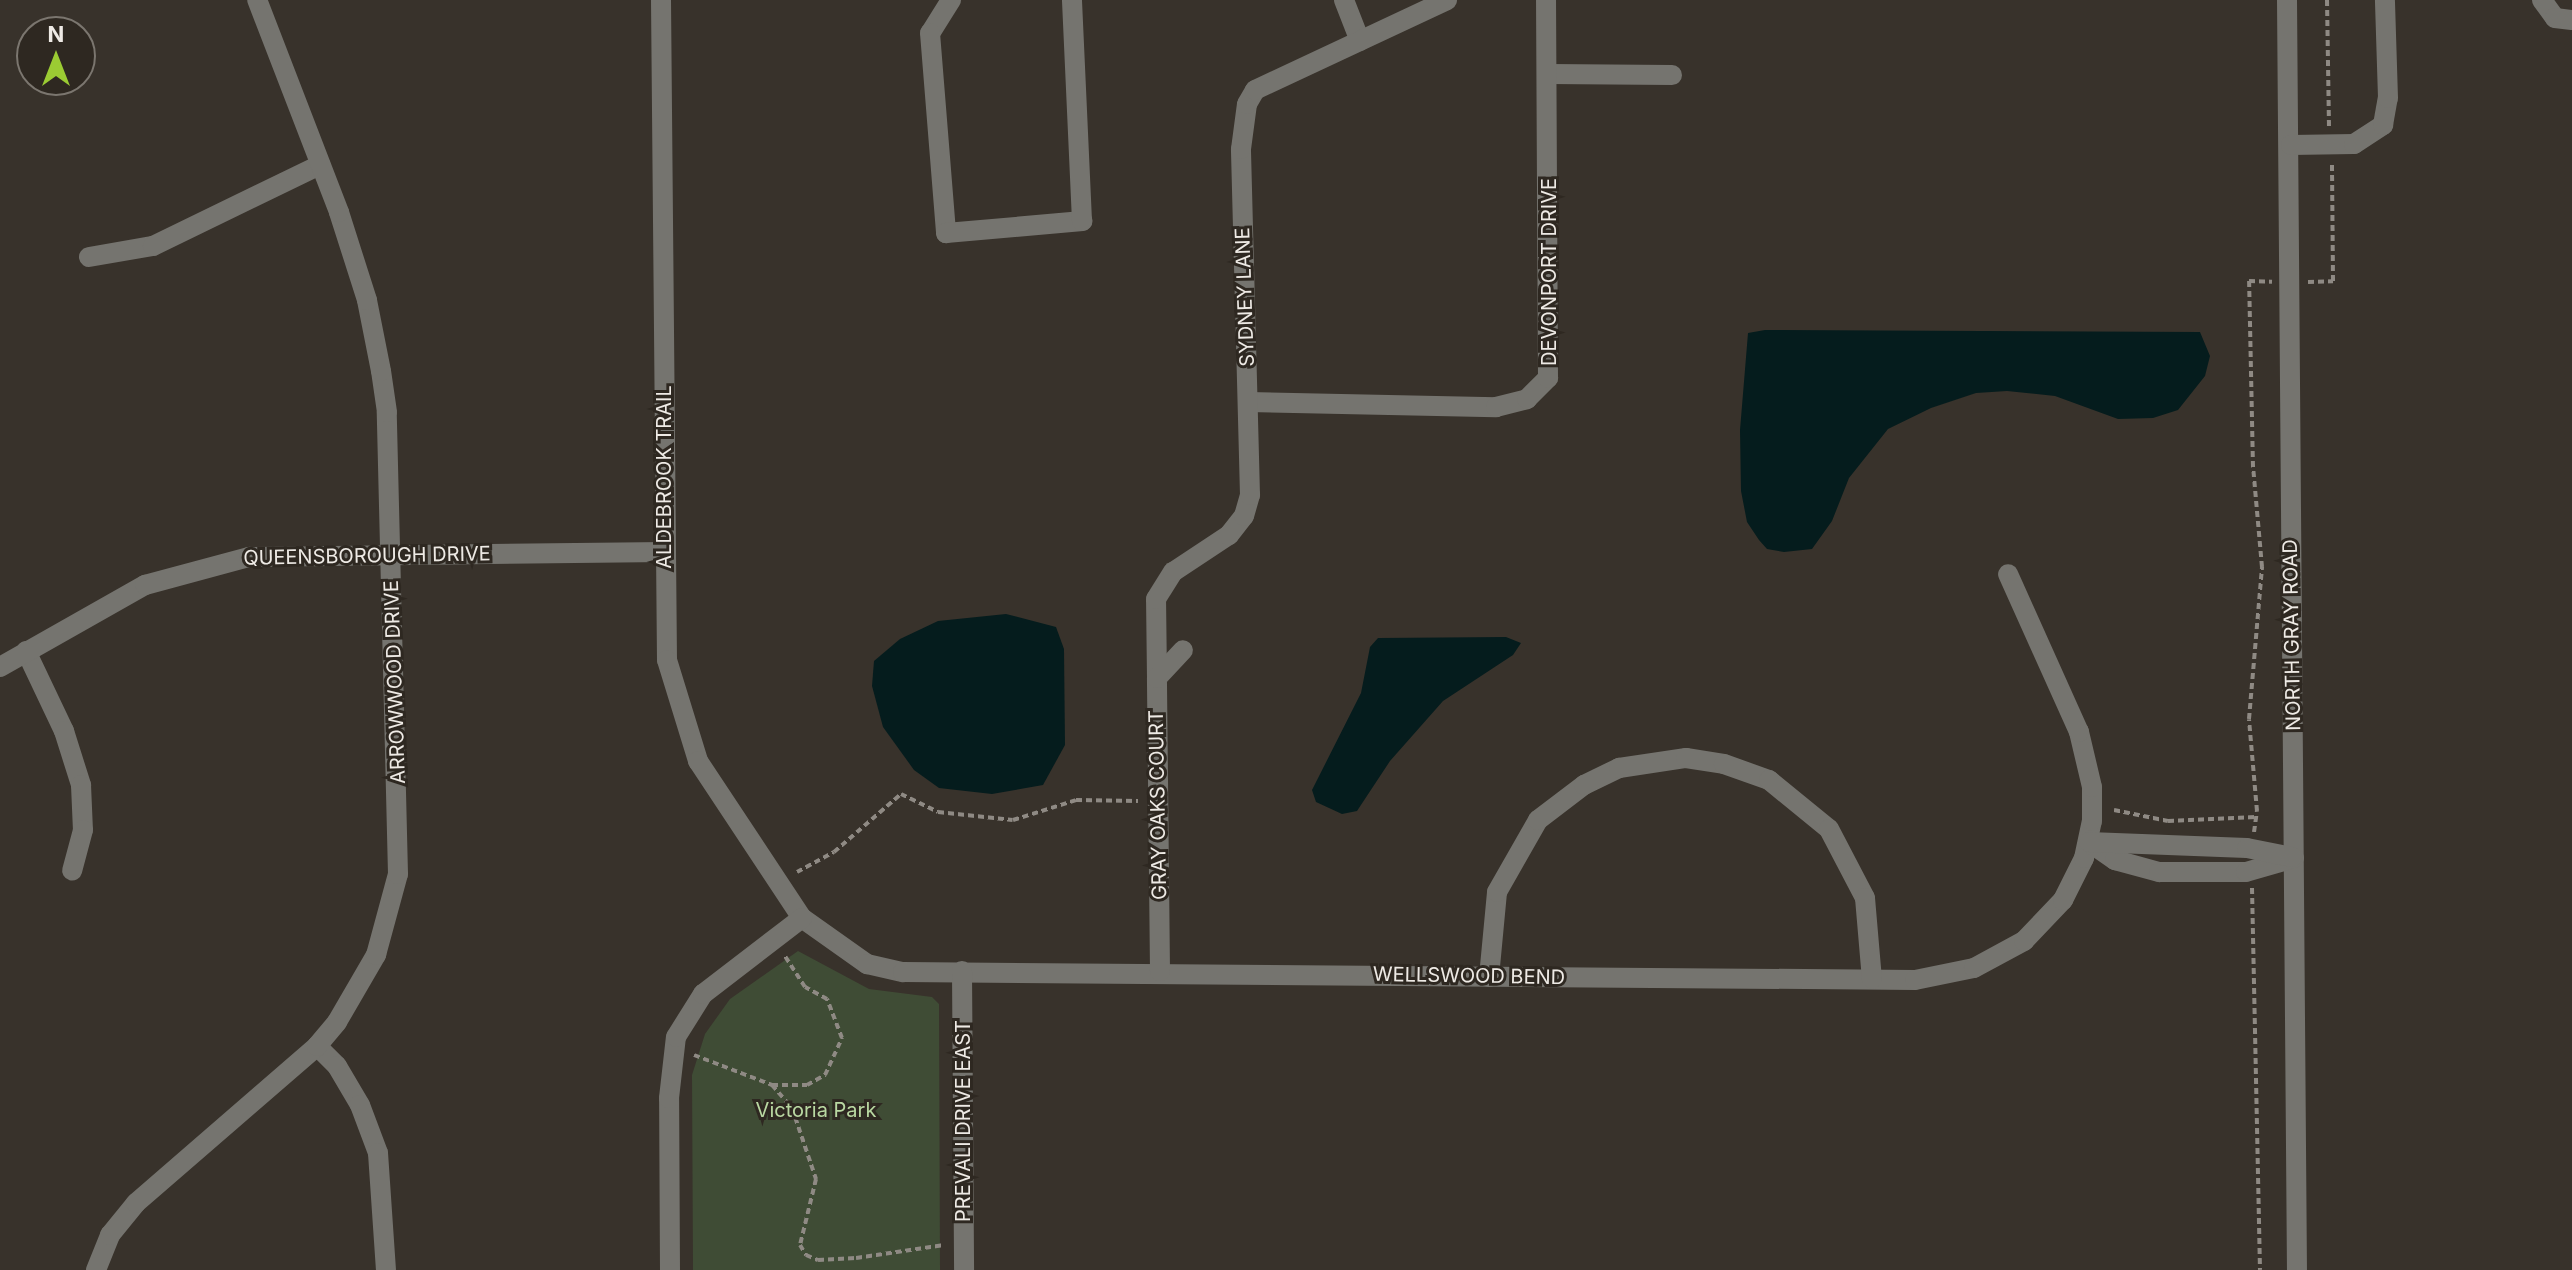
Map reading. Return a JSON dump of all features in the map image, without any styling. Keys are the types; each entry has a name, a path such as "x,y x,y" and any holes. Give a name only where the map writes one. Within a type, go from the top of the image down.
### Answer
{"street":[{"name":"ARROWWOOD DRIVE","path":"96,1270 110,1235 136,1203 317,1046 376,955 398,874 391,553 381,371 367,300 257,0"},
{"name":"ALDEBROOK TRAIL","path":"661,0 667,660 682,721 698,761 802,918"},
{"path":"951,0 930,33 946,233 1082,221 1072,0"},
{"path":"1344,0 1360,41"},
{"name":"SYDNEY LANE","path":"1157,678 1156,599 1173,572 1229,535 1244,516 1250,495 1241,149 1247,104 1255,90 1447,0"},
{"name":"DEVONPORT DRIVE","path":"1248,402 1496,407 1527,399 1548,378 1549,74 1546,0"},
{"name":"NORTH GRAY ROAD","path":"2287,0 2291,145 2297,1270"},
{"path":"2291,145 2331,146 2366,140 2386,118 2385,0"},
{"path":"2542,0 2555,18 2572,20"},
{"path":"1549,74 1672,75"},
{"path":"89,257 153,246 320,165"},
{"name":"QUEENSBOROUGH DRIVE","path":"0,667 112,600 187,570 249,557 665,552"},
{"path":"2008,574 2082,741 2092,787 2089,842"},
{"path":"1157,678 1183,650"},
{"path":"26,651 64,731 81,785 83,830 72,871"},
{"name":"GRAY OAKS COURT","path":"1157,678 1160,971"},
{"path":"1489,977 1497,892 1538,820 1576,790 1619,768 1686,758 1754,773 1816,814 1848,857 1865,898 1872,979"},
{"path":"2089,842 2253,849 2294,858"},
{"path":"2089,842 2115,860 2159,872 2252,870 2294,858"},
{"name":"WELLSWOOD BEND","path":"802,918 867,964 903,972 1160,971 1872,979 1953,975 2009,952 2063,900 2089,842"},
{"path":"670,1270 669,1098 676,1037 703,994 802,918"},
{"name":"PREVALI DRIVE EAST","path":"962,971 964,1270"},
{"path":"317,1046 337,1066 360,1105 378,1153 386,1270"}],"path":[{"path":"2327,0 2333,281"},
{"path":"2249,281 2253,467 2262,567 2249,719 2256,817 2253,849"},
{"path":"797,872 834,852 901,794 938,812 1013,820 1076,800 1138,801"},
{"path":"2114,810 2168,821 2256,817"},
{"path":"2252,870 2260,1270"},
{"path":"691,1054 772,1085 807,1085 825,1075 842,1038 827,999 805,987 784,955"},
{"path":"772,1085 792,1108 815,1171 814,1203 800,1245 806,1255 818,1260 856,1258 944,1245"}],"green space":[{"name":"Victoria Park","path":"798,951 869,989 932,997 939,1004 940,1270 693,1270 692,1075 705,1034 730,999"}],"water":[{"path":"1765,330 2200,332 2210,356 2205,376 2178,410 2153,418 2118,419 2055,396 2007,391 1976,393 1931,408 1888,429 1849,478 1832,521 1812,549 1784,552 1767,549 1759,540 1747,522 1741,491 1740,430 1748,333"},
{"path":"1006,614 1056,627 1064,649 1065,745 1043,785 992,794 939,788 914,770 883,727 872,686 874,661 900,639 938,621"},
{"path":"1506,637 1521,643 1513,655 1443,701 1390,761 1357,811 1342,814 1316,802 1312,790 1361,693 1370,647 1378,638"}]}
